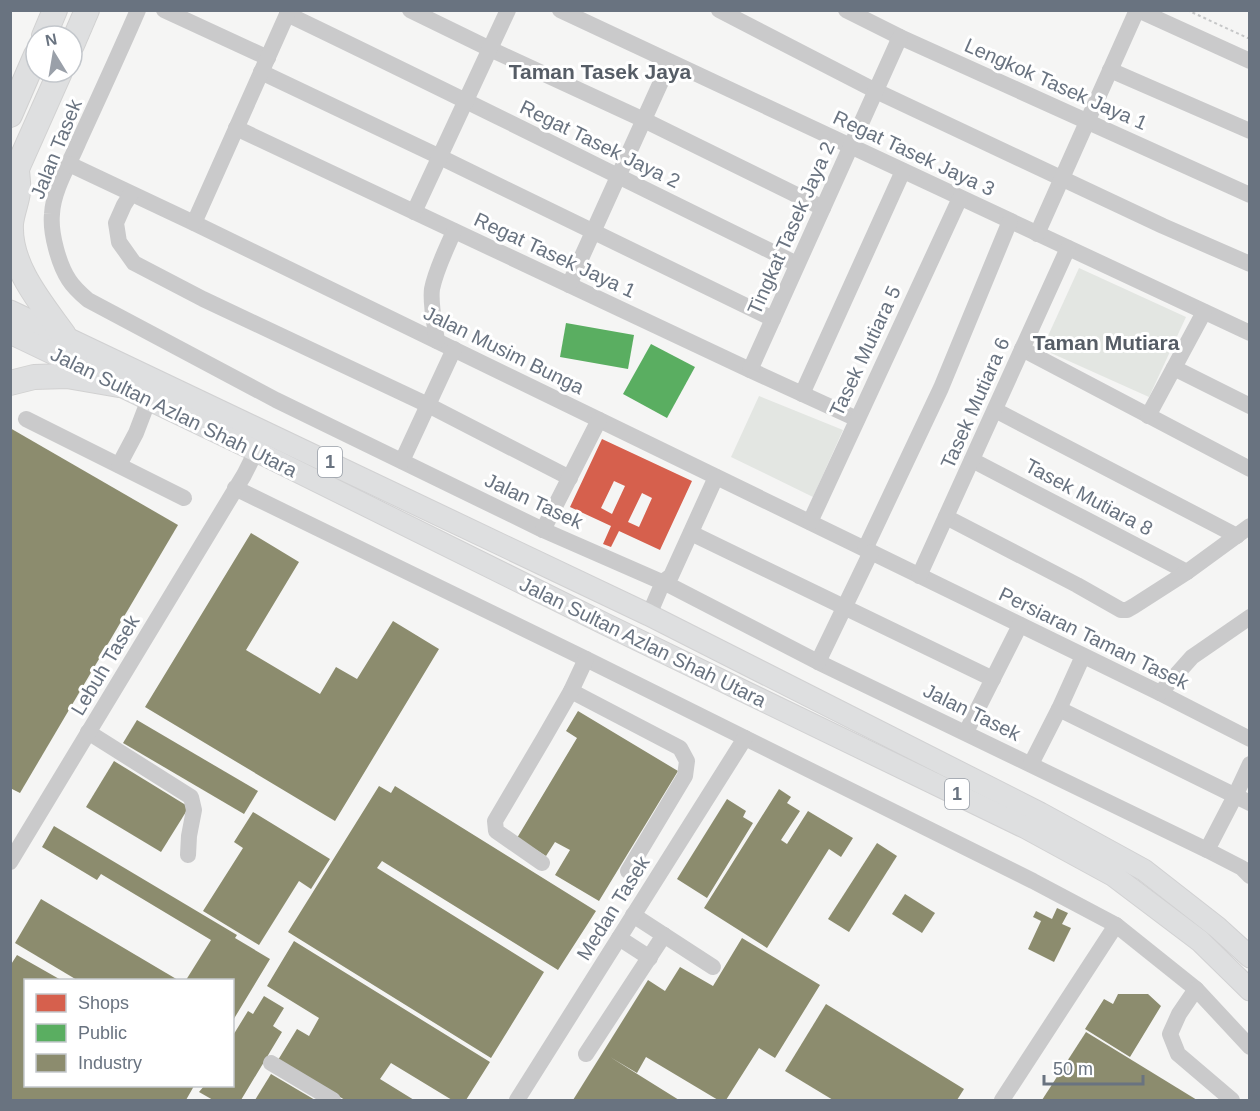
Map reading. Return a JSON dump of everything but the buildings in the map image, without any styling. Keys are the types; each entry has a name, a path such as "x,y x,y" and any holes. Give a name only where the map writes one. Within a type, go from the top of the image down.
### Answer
{"highway":[{"path":"49,24 55,10"},
{"path":"81,24 87,10"},
{"path":"12,106 24,80"},
{"path":"55,84 14,176 18,190 11,224 18,262 33,292 64,335"},
{"path":"10,383 34,376 67,376 119,385"}],"main road":[{"name":"Jalan Sultan Azlan Shah Utara","path":"10,311 652,620 1040,813 1144,870 1217,927 1250,957"},
{"name":"Jalan Sultan Azlan Shah Utara","path":"10,333 1026,828 1114,876 1200,941 1250,990"},
{"path":"605,624 630,629 652,620 654,636 698,662 702,671"}],"street":[{"name":"Jalan Tasek","path":"138,10 54,199 51,223 63,268 73,285 88,300 276,400 543,530 668,582 818,662 1207,850 1242,868 1250,876"},
{"path":"164,10 440,157 773,319"},
{"path":"410,10 644,120 823,208"},
{"path":"414,212 507,10"},
{"name":"Regat Tasek Jaya 3","path":"560,10 1250,333"},
{"path":"719,10 876,91 1163,226 1250,264"},
{"name":"Lengkok Tasek Jaya 1","path":"846,10 900,37 1250,195"},
{"path":"1037,234 1138,10 1250,61"},
{"path":"194,223 288,12"},
{"name":"Regat Tasek Jaya 2","path":"288,12 798,264"},
{"name":"Tingkat Tasek Jaya 2","path":"750,370 900,37"},
{"path":"569,285 670,62"},
{"path":"1110,70 1250,131"},
{"name":"Regat Tasek Jaya 1","path":"236,129 857,418"},
{"name":"Jalan Musim Bunga","path":"69,164 919,576"},
{"path":"802,393 903,171"},
{"path":"131,194 116,223 119,242 134,263 202,299 428,405 570,478"},
{"name":"Tasek Mutiara 5","path":"810,522 960,198"},
{"path":"818,662 845,608 941,388 1010,221"},
{"path":"437,341 432,290 453,231"},
{"name":"Tasek Mutiara 6","path":"919,576 1068,249"},
{"path":"1148,416 1204,312"},
{"path":"402,461 454,349"},
{"path":"1022,349 1250,470"},
{"path":"1174,368 1250,406"},
{"path":"119,465 136,434 149,399"},
{"path":"946,517 1121,610 1127,610 1187,572 1243,531 995,410"},
{"path":"26,419 184,498"},
{"path":"543,530 599,420"},
{"name":"Lebuh Tasek","path":"10,862 244,475 256,451"},
{"name":"Tasek Mutiara 8","path":"972,460 1187,572"},
{"path":"652,620 716,477"},
{"path":"235,488 1033,880 1116,925 1196,989 1250,1047"},
{"path":"691,533 993,679"},
{"name":"Persiaran Taman Tasek","path":"919,576 1250,739"},
{"path":"1160,693 1192,657 1250,616"},
{"path":"966,732 1020,625"},
{"path":"1030,764 1059,709 1083,656"},
{"path":"542,863 496,831 495,821 544,738 586,659"},
{"path":"570,691 680,748 687,761 685,776 628,872"},
{"path":"1059,709 1242,800"},
{"path":"88,732 191,797 194,810 188,855"},
{"name":"Medan Tasek","path":"517,1101 745,738"},
{"path":"1207,850 1242,800 1250,764"},
{"path":"633,915 713,967"},
{"path":"1002,1101 1116,925"},
{"path":"586,1054 664,935"},
{"path":"619,938 650,958"},
{"path":"1196,989 1179,1014 1170,1034 1178,1054 1232,1101"},
{"path":"271,1063 333,1101"}],"path":[{"path":"1187,10 1250,39"}],"shaded area":[{"path":"1079,268 1186,317 1149,397 1042,349"},
{"path":"759,396 843,430 813,497 731,457"}],"district":[{"name":"Taman Tasek Jaya","path":"600,71"},
{"name":"Taman Mutiara","path":"1106,342"}]}
